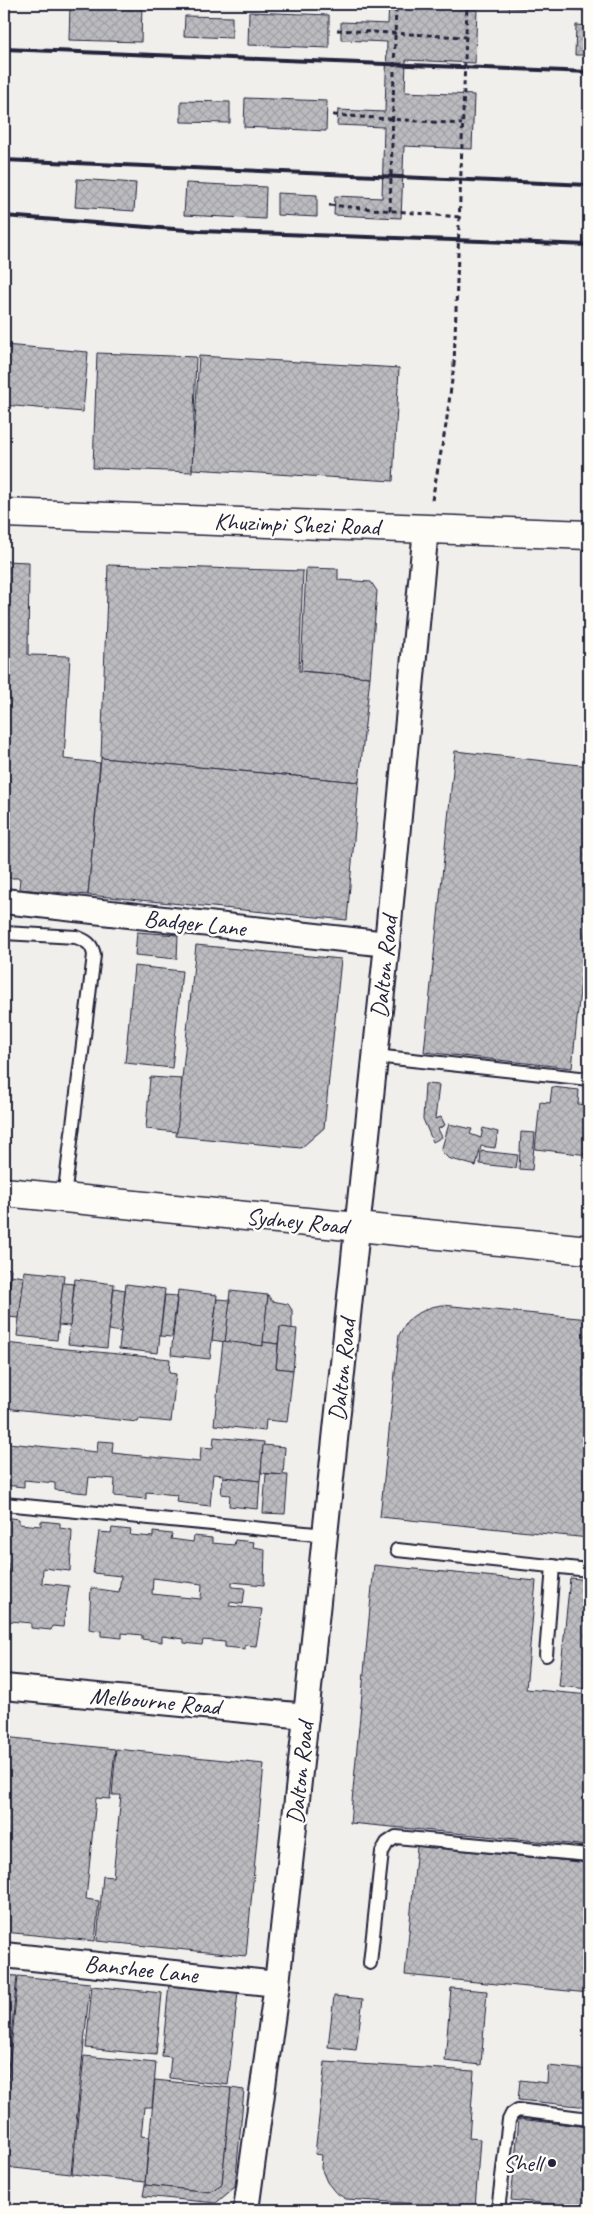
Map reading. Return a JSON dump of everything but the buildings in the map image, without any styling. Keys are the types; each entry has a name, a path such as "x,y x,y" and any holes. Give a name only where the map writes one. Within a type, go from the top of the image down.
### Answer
{"main road":[{"name":"Khuzimpi Shezi Road","path":"4,513 589,535"},
{"name":"Sydney Road","path":"4,1192 589,1250"}],"street":[{"name":"Dalton Road","path":"246,2210 278,1984 387,944 426,528"},
{"name":"Badger Lane","path":"4,901 387,944"},
{"name":"Melbourne Road","path":"4,1687 306,1716"},
{"name":"Banshee Lane","path":"4,1955 278,1984"}],"lane":[{"path":"4,932 76,937 85,940 92,948 94,956 64,1198"},
{"path":"375,1056 589,1079"},
{"path":"4,1504 326,1535"},
{"path":"397,1550 589,1570"},
{"path":"546,1655 553,1566"},
{"path":"370,1963 382,1852 387,1843 396,1837 589,1855"},
{"path":"498,2210 509,2120 512,2114 518,2110 589,2119"}],"path":[{"path":"390,211 396,4"},
{"path":"426,528 446,426 454,365 466,4"},
{"path":"337,30 465,37"},
{"path":"333,115 462,124"},
{"path":"329,205 459,217"}],"railway":[{"path":"442,4 589,9"},
{"path":"4,49 589,72"},
{"path":"4,160 589,185"},
{"path":"4,216 200,231 589,245"}],"place":[{"name":"Shell","path":"552,2163"}]}
